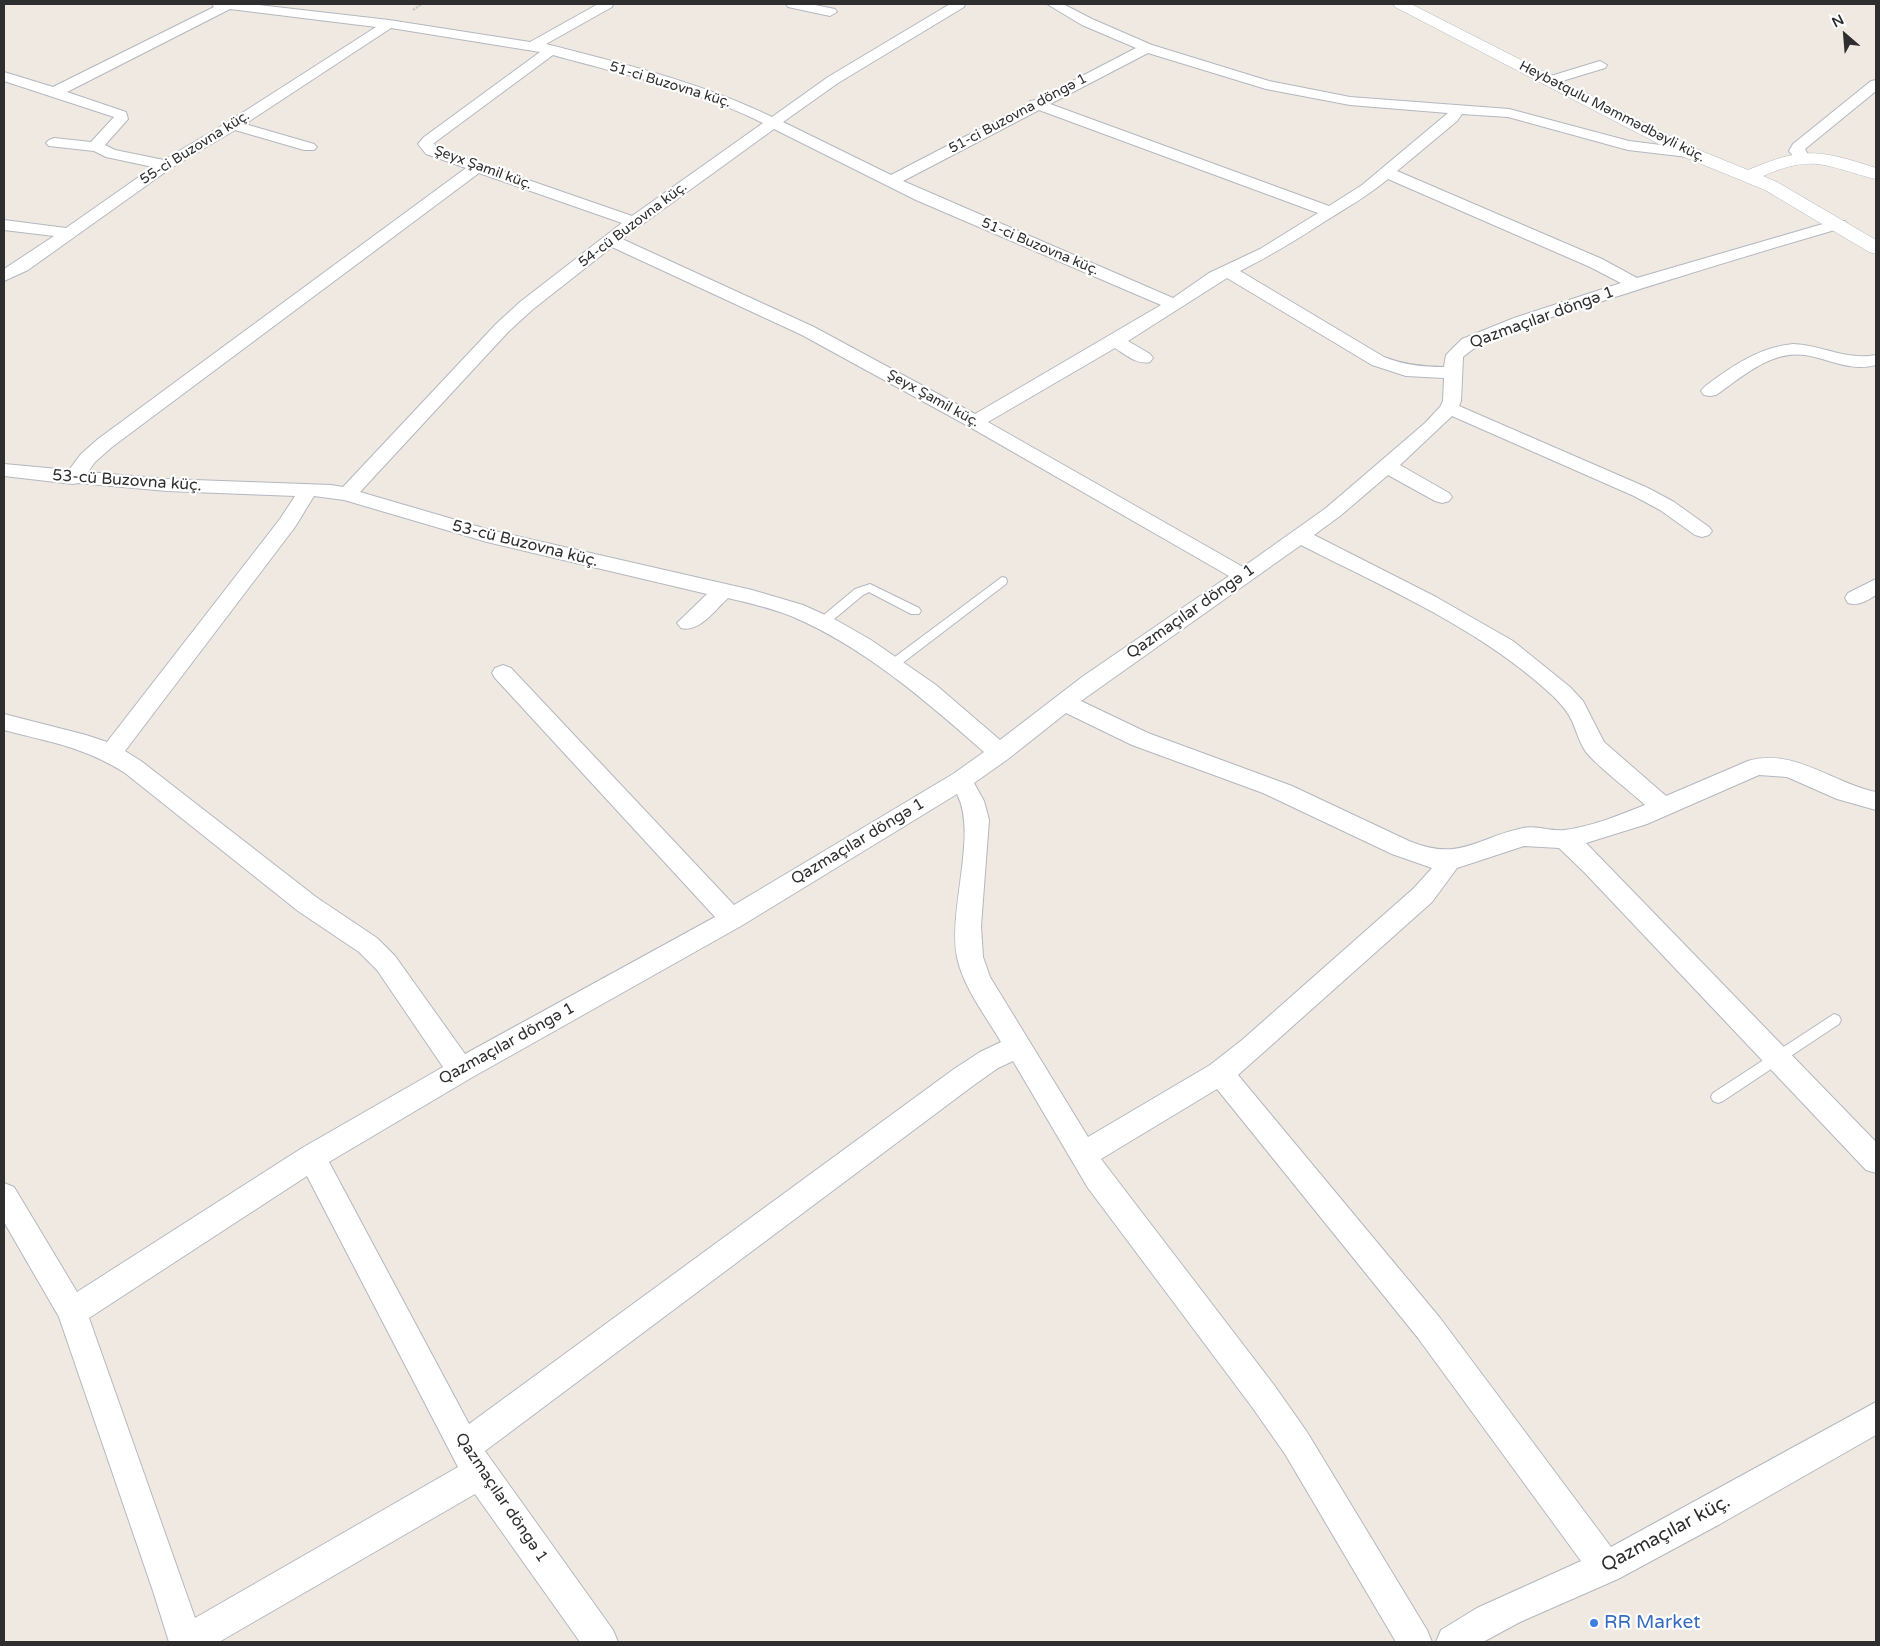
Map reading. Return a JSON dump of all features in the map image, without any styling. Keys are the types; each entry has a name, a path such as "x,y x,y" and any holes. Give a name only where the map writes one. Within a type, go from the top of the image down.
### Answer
{"street":[{"path":"56,92 223,4"},
{"name":"51-ci Buzovna küç.","path":"223,4 389,24 533,46 712,96 739,106 930,201 1173,304"},
{"path":"533,46 607,4"},
{"path":"793,4 830,12"},
{"name":"54-cü Buzovna küç.","path":"347,494 502,328 526,306 634,222 833,80 959,4"},
{"path":"1054,4 1087,22 1147,48 1235,77 1292,91 1350,101 1509,113 1628,145 1688,152"},
{"name":"Heybətqulu Məmmədbəyli küç.","path":"1400,4 1688,152 1749,176 1784,193 1876,248"},
{"name":"55-ci Buzovna küç.","path":"4,276 22,266 166,165 233,125 389,24"},
{"name":"51-ci Buzovna döngə 1","path":"890,182 1035,104 1147,48"},
{"name":"Şeyx Şamil küç.","path":"551,50 426,144 432,151 634,222"},
{"path":"1549,81 1600,65"},
{"path":"4,76 121,115 120,119 99,141 97,147"},
{"path":"1802,158 1797,151 1798,147 1876,84"},
{"path":"1035,104 1331,212"},
{"path":"975,422 1116,341 1227,270 1266,252 1331,212 1388,173 1452,118 1458,109"},
{"path":"233,125 309,147"},
{"path":"54,143 97,147 111,154 166,165"},
{"path":"1749,176 1781,163 1802,158 1826,160 1876,174"},
{"path":"73,478 88,458 105,443 477,167"},
{"path":"1388,173 1596,263 1635,284"},
{"name":"Qazmaçılar döngə 1","path":"601,1642 472,1460 312,1157 460,1070 732,919 961,780 1000,753 1090,682 1333,512 1432,427 1448,410 1452,401 1453,361 1455,355 1468,343 1520,322 1635,284 1838,224"},
{"path":"4,225 67,234"},
{"name":"Şeyx Şamil küç.","path":"612,240 808,331 975,422 1244,576"},
{"path":"1227,270 1378,361 1398,370 1411,373 1454,372"},
{"path":"1116,341 1144,358"},
{"path":"1710,391 1755,361 1769,354 1791,349 1815,351 1848,362 1870,363 1876,360"},
{"path":"1448,410 1471,417 1641,492 1667,506 1702,531"},
{"path":"1387,466 1442,497"},
{"name":"53-cü Buzovna küç.","path":"4,470 73,478 167,485 347,494 487,536 796,610 823,622 863,645 928,690 1000,753"},
{"path":"111,753 288,523 308,491"},
{"path":"1299,536 1429,602 1505,646 1562,692 1576,707 1584,722 1588,737 1596,748 1663,807"},
{"path":"1855,598 1876,586"},
{"path":"688,623 723,591"},
{"path":"503,673 732,919"},
{"path":"1065,702 1112,728 1272,788 1410,852 1433,859 1450,860 1466,857 1497,844 1526,836 1563,839 1620,824 1756,767 1769,765 1796,770 1855,797 1876,801"},
{"path":"4,722 86,743 111,753 133,767 307,904 368,945 386,963 460,1070"},
{"path":"961,780 972,801 977,820 968,926 970,957 978,980 1098,1179 1263,1396 1296,1443 1414,1642"},
{"path":"1563,839 1578,850 1593,865 1876,1161"},
{"path":"1083,1155 1220,1073 1251,1048 1423,895 1442,873 1450,860"},
{"path":"4,1196 48,1268 72,1312 170,1591 186,1642 472,1460 964,1077 989,1060 1018,1046"},
{"path":"1220,1073 1429,1328 1605,1567"},
{"path":"72,1312 312,1157"},
{"name":"Qazmaçılar küç.","path":"1452,1642 1494,1617 1605,1567 1667,1535 1876,1418"}],"lane":[{"path":"892,665 1002,581"},
{"path":"823,622 859,592 870,588 915,611"},
{"path":"1718,1097 1834,1020"}],"place":[{"name":"RR Market","path":"1594,1623"}]}
